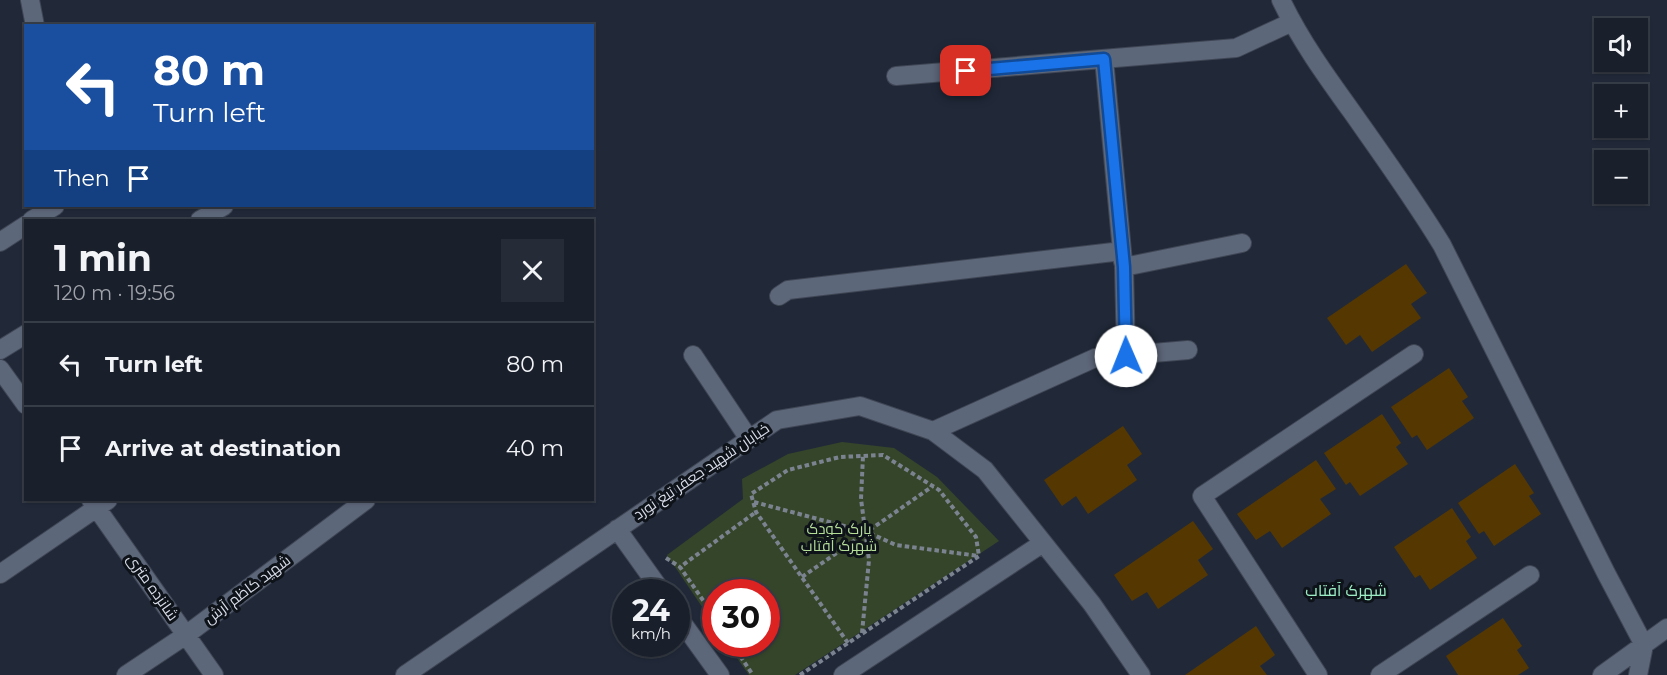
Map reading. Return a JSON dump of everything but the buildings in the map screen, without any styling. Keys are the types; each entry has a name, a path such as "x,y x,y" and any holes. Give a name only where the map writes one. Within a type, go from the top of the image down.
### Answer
{"street":[{"path":"30,0 34,24"},
{"path":"1281,0 1312,55 1416,202 1442,245 1644,645 1638,675"},
{"path":"896,76 1236,48 1292,22"},
{"path":"1104,59 1123,259 1126,356"},
{"path":"34,219 53,207"},
{"path":"202,219 222,207"},
{"path":"0,242 24,226"},
{"path":"779,296 788,290 1123,259 1242,243"},
{"path":"0,350 24,335"},
{"path":"933,431 1095,358 1188,350"},
{"path":"1318,675 1202,496 1414,354"},
{"path":"693,355 749,439"},
{"path":"0,369 24,402"},
{"name":"خیابان شهید جعفر تیغ نورد","path":"405,675 777,420 861,406 933,431 986,470 1092,604 1138,674"},
{"name":"شهید کاظم آرش","path":"126,675 186,635 365,501"},
{"path":"0,574 99,502"},
{"name":"شانزده متری","path":"99,502 214,675"},
{"path":"617,529 653,579"},
{"path":"843,675 1043,543"},
{"path":"1380,675 1530,575"},
{"path":"1602,675 1667,628"},
{"path":"690,633 720,675"}],"path":[{"path":"848,643 756,512 751,494 788,470 840,457 883,455 939,490 976,537 979,556"},
{"path":"862,634 869,560 861,498 863,456"},
{"path":"802,577 933,486"},
{"path":"753,502 867,532 896,545 979,556 1004,568"},
{"path":"702,598 681,567 756,512"},
{"path":"800,675 979,556"},
{"path":"741,657 753,675"}],"green space":[{"name":"پارک کودک شهرک آفتاب","path":"842,442 894,448 937,477 999,541 795,675 749,675 736,657 780,657 780,579 702,579 702,607 690,589 690,579 683,579 667,555 743,499 742,479 788,454"}],"district":[{"name":"شهرک آفتاب","path":"1346,590"}],"route":[{"path":"966,71 1104,59 1124,267 1126,356"}]}
